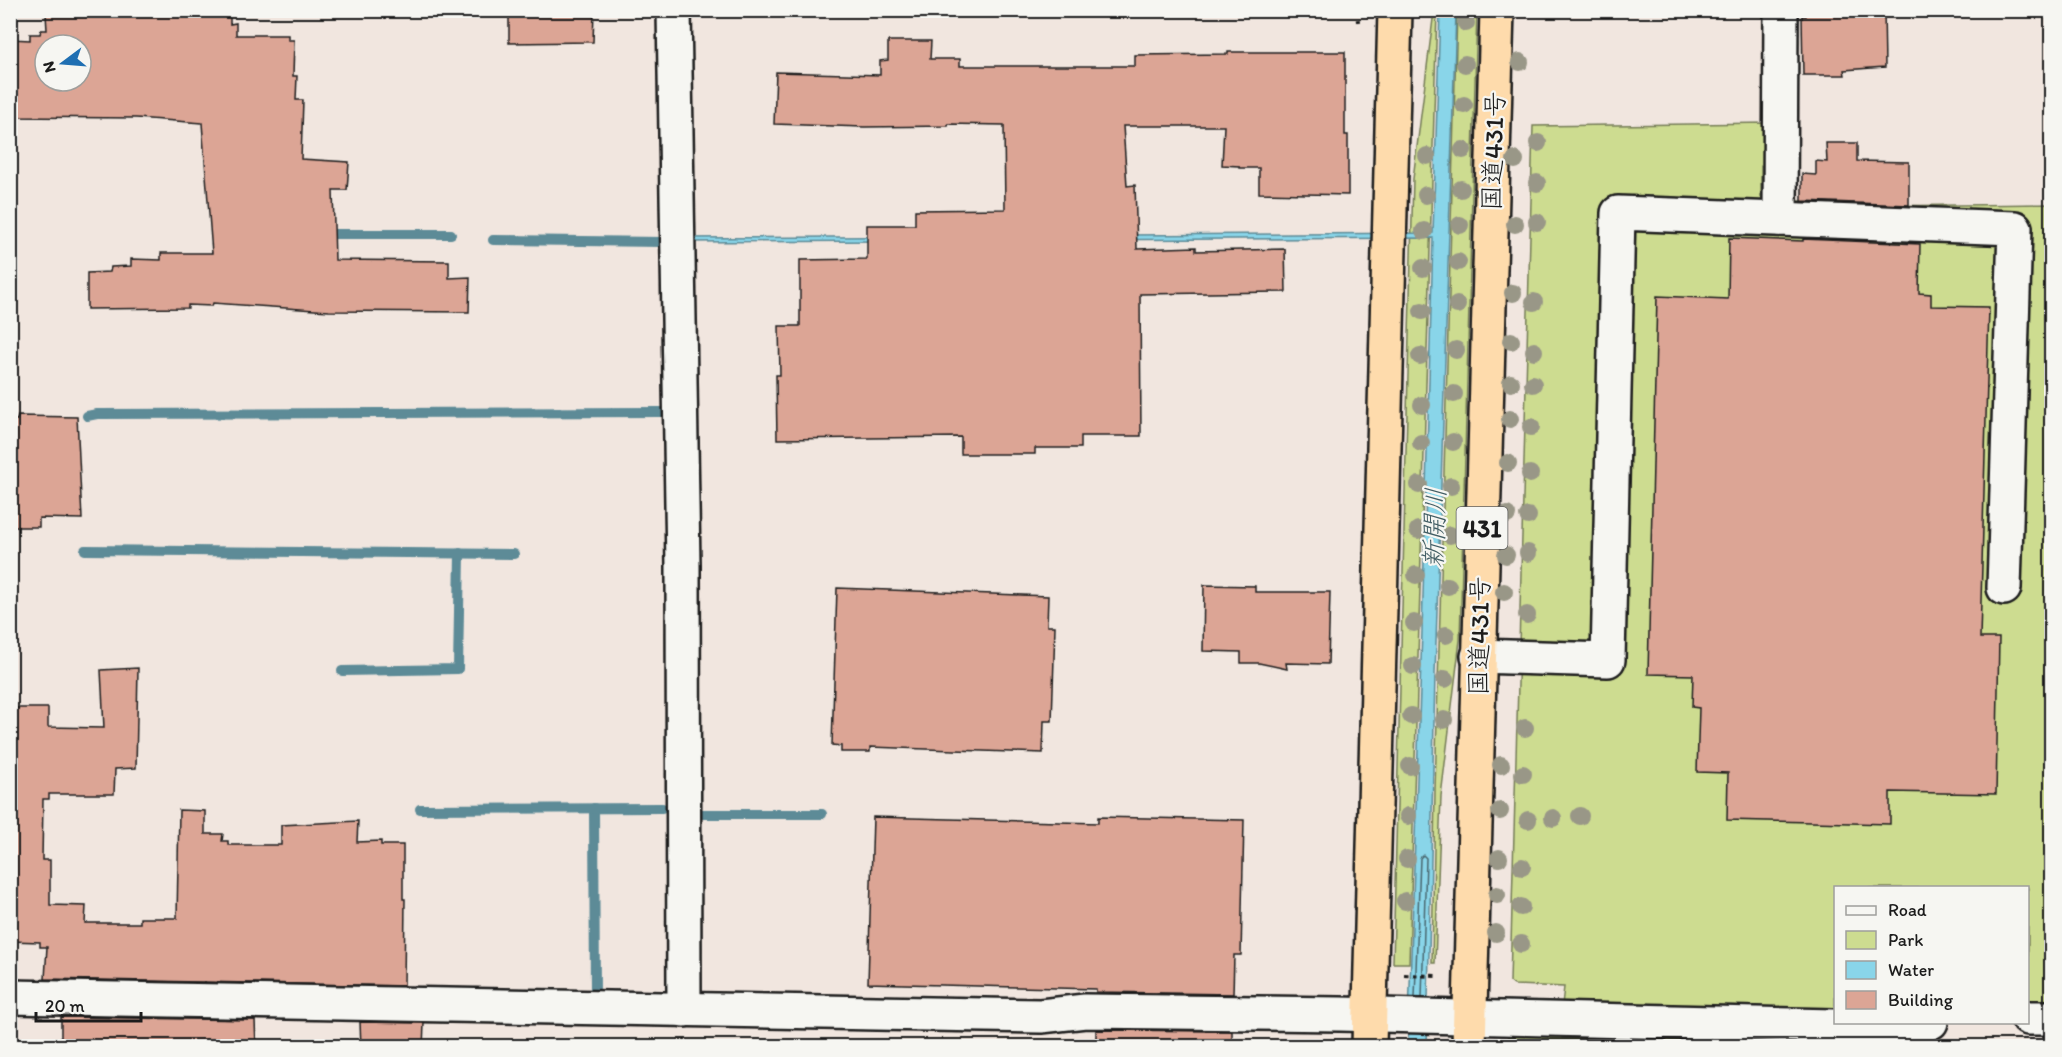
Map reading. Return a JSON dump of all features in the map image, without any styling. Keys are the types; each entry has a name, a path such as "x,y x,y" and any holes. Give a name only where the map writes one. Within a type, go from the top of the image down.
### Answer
{"highway":[{"path":"1369,1047 1376,1014 1395,10"},
{"name":"国道431号","path":"1466,1026 1497,10"}],"street":[{"path":"674,10 682,566 684,1010"},
{"path":"1780,219 1781,10"},
{"path":"1478,656 1608,660 1618,213 2015,228 2004,588"},
{"path":"10,997 1041,1016 1085,1011 1376,1014 1466,1026 1924,1025"},
{"path":"2029,1018 2052,1018"}],"path":[{"path":"1393,975 1439,976"}],"green space":[{"path":"1437,10 1409,963 1393,963 1413,179 1434,11"},
{"path":"1477,10 1460,640 1441,796 1435,963 1432,963 1457,11"},
{"path":"1771,123 1772,163 1761,166 1761,197 1870,205 2051,204 2052,489 2047,631 2047,721 2052,801 2051,1012 2029,1012 2029,886 1834,886 1834,1012 1562,1005 1564,987 1514,985 1510,982 1533,126"},
{"path":"1518,1033 1561,1034 1562,1038 1915,1046 1509,1046 1509,1036"}],"water":[{"name":"新開川","path":"1440,11 1456,11 1435,674 1427,1046 1408,1046 1433,238 687,242 687,238 1433,233"}],"building":[{"path":"175,10 230,10 230,24 236,23 236,35 288,35 288,40 294,40 293,76 297,76 296,100 303,100 301,159 349,162 347,190 333,190 335,260 449,261 449,278 470,277 469,312 329,311 213,303 212,306 188,305 188,308 87,309 87,273 110,272 111,267 131,266 131,259 161,260 161,253 212,253 202,123 136,118 10,117 10,39 30,40 30,34 33,34 33,93 93,93 93,33 40,33 41,30 47,30 46,14 175,13"},
{"path":"509,10 594,10 593,42 509,43"},
{"path":"1806,10 1884,10 1885,67 1844,70 1845,75 1803,75 1802,16 1806,16"},
{"path":"888,41 931,41 930,59 960,59 960,66 1135,66 1135,55 1345,52 1348,195 1259,193 1259,168 1222,165 1224,126 1123,126 1127,186 1135,185 1137,249 1196,247 1196,251 1285,249 1286,292 1140,294 1141,436 1081,436 1081,448 1035,448 1035,454 961,454 961,437 777,439 776,375 780,375 779,326 800,326 800,260 867,259 867,225 915,225 915,210 1005,209 1004,125 864,127 774,124 776,72 880,75 880,61 888,60"},
{"path":"1826,143 1857,143 1857,161 1909,162 1909,205 1802,201 1802,174 1816,175 1816,161 1827,162"},
{"path":"1729,238 1920,244 1919,293 1931,294 1931,306 1989,307 1980,638 1999,638 1996,794 1890,792 1890,824 1727,820 1728,773 1697,772 1699,708 1692,707 1693,675 1648,674 1657,296 1728,299"},
{"path":"18,416 77,417 82,519 39,518 39,527 10,527 10,420 17,420"},
{"path":"1204,585 1255,586 1255,592 1330,592 1328,664 1286,663 1287,669 1259,663 1241,663 1241,652 1203,651"},
{"path":"837,588 1048,596 1047,626 1055,626 1052,721 1044,721 1043,753 870,747 870,752 841,752 841,746 832,745"},
{"path":"138,668 136,768 115,769 114,794 49,794 49,799 43,799 42,860 50,860 50,905 86,906 85,923 140,923 140,918 177,918 179,810 205,811 205,834 223,834 222,841 228,841 228,845 281,845 281,825 358,821 357,842 381,841 381,845 403,845 404,986 45,979 47,947 40,947 40,942 10,941 10,708 48,708 48,727 104,728 101,670"},
{"path":"873,817 1098,823 1098,817 1244,820 1241,955 1234,955 1233,994 1096,992 1096,989 868,983"},
{"path":"61,1017 255,1020 256,1047 66,1047 66,1040 61,1041"},
{"path":"360,1022 424,1023 423,1047 361,1047"},
{"path":"1096,1030 1232,1031 1232,1047 1096,1047"}],"waterway":[{"path":"322,234 451,234"},
{"path":"493,240 663,242"},
{"path":"87,416 97,414 663,412"},
{"path":"85,550 514,554"},
{"path":"342,671 458,669 460,553"},
{"path":"594,808 595,999"},
{"path":"420,809 662,808"},
{"path":"693,814 822,814"}]}
